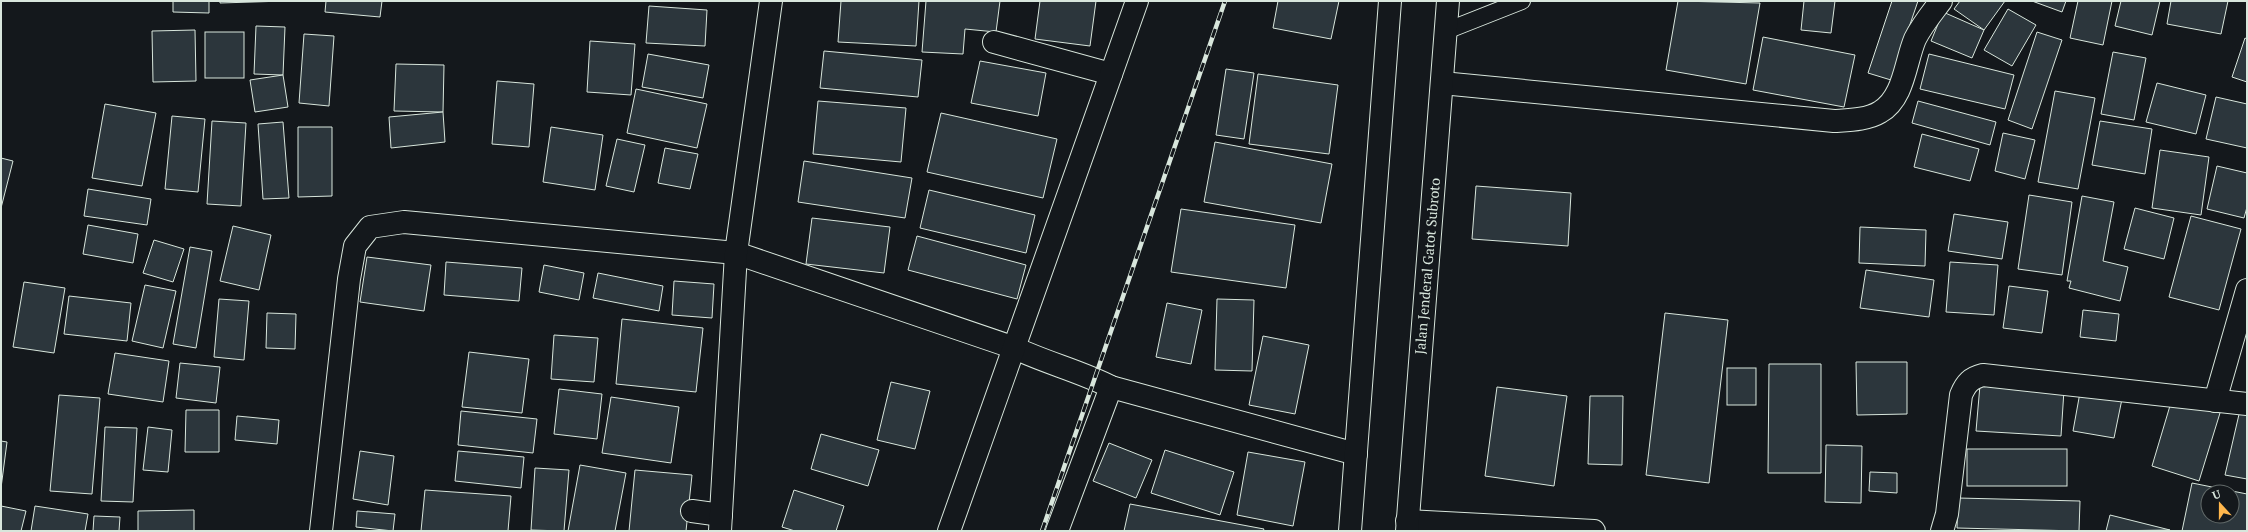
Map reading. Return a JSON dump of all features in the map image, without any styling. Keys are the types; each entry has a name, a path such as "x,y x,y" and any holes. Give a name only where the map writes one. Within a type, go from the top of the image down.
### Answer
{"street":[{"path":"692,511 721,523 736,253 771,1"},
{"path":"949,531 1137,1"},
{"path":"1350,531 1390,1"},
{"name":"Jalan Jenderal Gatot Subroto","path":"1407,526 1448,1"},
{"path":"1442,83 1827,120 1856,119 1879,113 1894,101 1915,40 1926,20 1941,1"},
{"path":"994,42 1111,74"},
{"path":"321,531 349,279 355,246 370,227 404,222 736,253 1015,348 1031,356 1096,379 1111,387 1356,454"},
{"path":"2215,401 2247,290"},
{"path":"1942,531 1947,514 1960,395 1965,385 1973,378 1983,375 2247,404"},
{"path":"1056,531 1111,387"},
{"path":"1407,526 1594,531"}],"lane":[{"path":"1446,31 1522,1"}],"building":[{"path":"173,1 209,1 209,13 173,12"},
{"path":"220,1 285,1 220,3"},
{"path":"326,1 382,1 380,17 325,12"},
{"path":"841,1 919,1 916,46 838,42"},
{"path":"926,1 1000,1 996,32 965,29 963,54 922,52"},
{"path":"1040,1 1096,1 1090,46 1035,39"},
{"path":"1278,1 1339,1 1331,39 1273,28"},
{"path":"1678,1 1760,3 1746,84 1666,70"},
{"path":"1804,1 1835,1 1831,33 1801,30"},
{"path":"1892,1 1918,1 1891,80 1868,73"},
{"path":"1960,1 2005,1 1984,30 1954,9"},
{"path":"2032,1 2066,1 2062,12"},
{"path":"2078,1 2112,1 2103,45 2070,38"},
{"path":"2121,1 2160,1 2152,35 2115,26"},
{"path":"2171,1 2228,1 2221,34 2167,24"},
{"path":"649,6 707,10 705,46 646,43"},
{"path":"2008,9 2036,25 2012,66 1984,50"},
{"path":"1943,12 1984,30 1972,58 1931,41"},
{"path":"256,26 285,27 283,75 254,74"},
{"path":"195,30 196,81 153,82 152,31"},
{"path":"205,32 244,32 244,78 205,78"},
{"path":"2037,32 2062,40 2032,129 2008,120"},
{"path":"304,34 334,36 329,106 299,103"},
{"path":"1763,37 1855,55 1844,107 1753,90"},
{"path":"2245,38 2247,39 2247,82 2232,77"},
{"path":"590,41 635,44 631,95 587,92"},
{"path":"824,51 922,60 918,97 820,88"},
{"path":"2113,52 2146,58 2134,120 2101,114"},
{"path":"648,54 709,65 703,98 642,87"},
{"path":"1929,54 2014,75 2005,109 1920,89"},
{"path":"980,61 1046,73 1038,116 971,103"},
{"path":"396,64 444,65 443,112 394,111"},
{"path":"1226,69 1254,73 1244,139 1216,135"},
{"path":"1258,74 1338,85 1329,154 1249,144"},
{"path":"283,75 288,107 255,112 250,80"},
{"path":"497,81 534,84 529,147 492,144"},
{"path":"2157,83 2206,95 2196,134 2146,122"},
{"path":"636,89 707,104 697,148 627,133"},
{"path":"2055,91 2095,98 2078,189 2038,182"},
{"path":"2216,97 2247,104 2247,148 2206,139"},
{"path":"818,101 906,108 901,162 813,154"},
{"path":"1918,101 1996,122 1990,145 1912,123"},
{"path":"105,104 156,113 142,186 92,178"},
{"path":"443,112 445,142 391,148 389,117"},
{"path":"941,113 1057,139 1043,198 927,172"},
{"path":"172,116 205,119 198,192 165,189"},
{"path":"212,121 246,123 241,206 207,204"},
{"path":"2100,121 2152,129 2145,174 2092,165"},
{"path":"283,122 289,198 263,199 258,124"},
{"path":"298,127 332,127 332,196 298,197"},
{"path":"551,127 603,135 595,190 543,182"},
{"path":"2003,133 2035,140 2025,179 1995,171"},
{"path":"1922,134 1979,149 1970,181 1914,167"},
{"path":"617,139 645,145 634,192 606,186"},
{"path":"1215,142 1332,164 1321,223 1204,202"},
{"path":"665,148 698,154 690,189 658,183"},
{"path":"2160,150 2209,157 2201,215 2152,208"},
{"path":"1,158 13,161 1,208"},
{"path":"804,161 912,178 905,218 798,202"},
{"path":"2217,166 2247,173 2247,207 2244,218 2207,209"},
{"path":"1476,186 1571,193 1568,246 1472,239"},
{"path":"88,189 151,199 147,225 84,216"},
{"path":"929,190 1035,215 1026,253 920,228"},
{"path":"2029,195 2072,202 2062,275 2018,269"},
{"path":"2082,196 2114,202 2103,261 2128,267 2120,301 2069,288 2071,281 2067,281"},
{"path":"2135,208 2174,218 2164,259 2124,249"},
{"path":"1181,209 1295,225 1286,288 1171,272"},
{"path":"1954,214 2008,222 2002,259 1948,251"},
{"path":"2191,216 2241,229 2219,310 2169,297"},
{"path":"812,218 890,227 884,273 806,264"},
{"path":"88,225 138,234 133,263 83,254"},
{"path":"233,226 271,235 259,290 220,281"},
{"path":"1860,227 1926,230 1925,266 1859,263"},
{"path":"917,236 1026,265 1017,299 908,270"},
{"path":"154,240 184,249 173,282 143,273"},
{"path":"190,247 212,251 196,348 173,344"},
{"path":"367,257 431,265 424,311 360,302"},
{"path":"446,262 522,268 519,301 444,295"},
{"path":"1950,262 1998,265 1994,315 1946,312"},
{"path":"544,265 584,273 579,300 539,292"},
{"path":"1866,270 1934,280 1929,317 1860,308"},
{"path":"598,273 663,286 659,311 593,298"},
{"path":"674,281 714,284 712,318 672,315"},
{"path":"24,282 65,288 54,353 13,347"},
{"path":"145,285 176,291 163,348 132,341"},
{"path":"2009,286 2048,291 2042,333 2003,328"},
{"path":"69,296 131,303 127,341 64,334"},
{"path":"219,299 249,301 244,360 214,357"},
{"path":"1217,299 1254,300 1252,371 1215,370"},
{"path":"1167,303 1202,310 1191,364 1156,357"},
{"path":"2083,310 2119,314 2116,341 2080,337"},
{"path":"267,313 296,314 295,349 266,348"},
{"path":"1665,313 1728,320 1709,483 1646,475"},
{"path":"622,319 703,328 696,392 616,384"},
{"path":"554,335 598,338 594,382 551,379"},
{"path":"1263,336 1309,345 1295,414 1249,405"},
{"path":"469,352 529,359 522,413 462,407"},
{"path":"115,353 169,361 163,402 108,394"},
{"path":"1856,362 1907,362 1907,414 1857,415"},
{"path":"180,363 220,367 216,403 176,398"},
{"path":"1769,364 1821,364 1821,473 1768,473"},
{"path":"1727,368 1756,368 1756,405 1727,405"},
{"path":"891,382 930,391 915,449 877,440"},
{"path":"1980,385 2064,390 2061,436 1976,431"},
{"path":"1497,387 1567,396 1554,486 1485,476"},
{"path":"2081,387 2123,394 2114,438 2073,431"},
{"path":"559,389 602,394 597,439 554,434"},
{"path":"59,395 100,398 92,494 50,491"},
{"path":"1590,396 1623,396 1622,465 1588,464"},
{"path":"611,397 679,407 671,463 602,453"},
{"path":"2172,399 2220,413 2199,481 2152,466"},
{"path":"186,410 219,410 219,452 185,452"},
{"path":"2240,410 2247,411 2247,479 2225,475"},
{"path":"461,411 537,419 533,453 458,445"},
{"path":"237,416 279,420 277,444 235,440"},
{"path":"105,427 137,428 133,502 101,501"},
{"path":"148,427 172,430 168,472 143,470"},
{"path":"821,434 879,450 868,486 811,469"},
{"path":"1,441 7,442 1,488"},
{"path":"1109,443 1152,460 1136,498 1093,481"},
{"path":"1826,445 1862,446 1861,503 1825,502"},
{"path":"1967,449 2067,449 2067,486 1967,486"},
{"path":"1165,450 1234,472 1220,515 1151,493"},
{"path":"360,451 394,456 388,505 353,499"},
{"path":"458,451 524,457 521,488 455,481"},
{"path":"1248,452 1305,462 1293,526 1237,515"},
{"path":"580,465 626,473 615,531 568,531"},
{"path":"535,468 569,470 564,531 531,530"},
{"path":"635,470 692,475 686,531 629,531"},
{"path":"1870,472 1897,473 1897,493 1869,491"},
{"path":"2192,483 2200,485 2200,524 2240,524 2240,493 2247,494 2247,531 2182,531"},
{"path":"425,490 511,496 508,531 421,531"},
{"path":"794,490 844,506 836,531 795,531 782,527"},
{"path":"1958,498 2080,501 2079,531 1957,528"},
{"path":"1130,504 1264,529 1263,531 1124,531"},
{"path":"1,506 26,511 21,531 1,531"},
{"path":"35,506 88,514 85,531 31,531"},
{"path":"194,510 194,531 138,531 138,511"},
{"path":"357,511 395,514 393,531 356,527"},
{"path":"2110,515 2170,530 2106,531"},
{"path":"94,516 120,517 119,531 93,531"}],"railway":[{"path":"1042,531 1225,1"}]}
